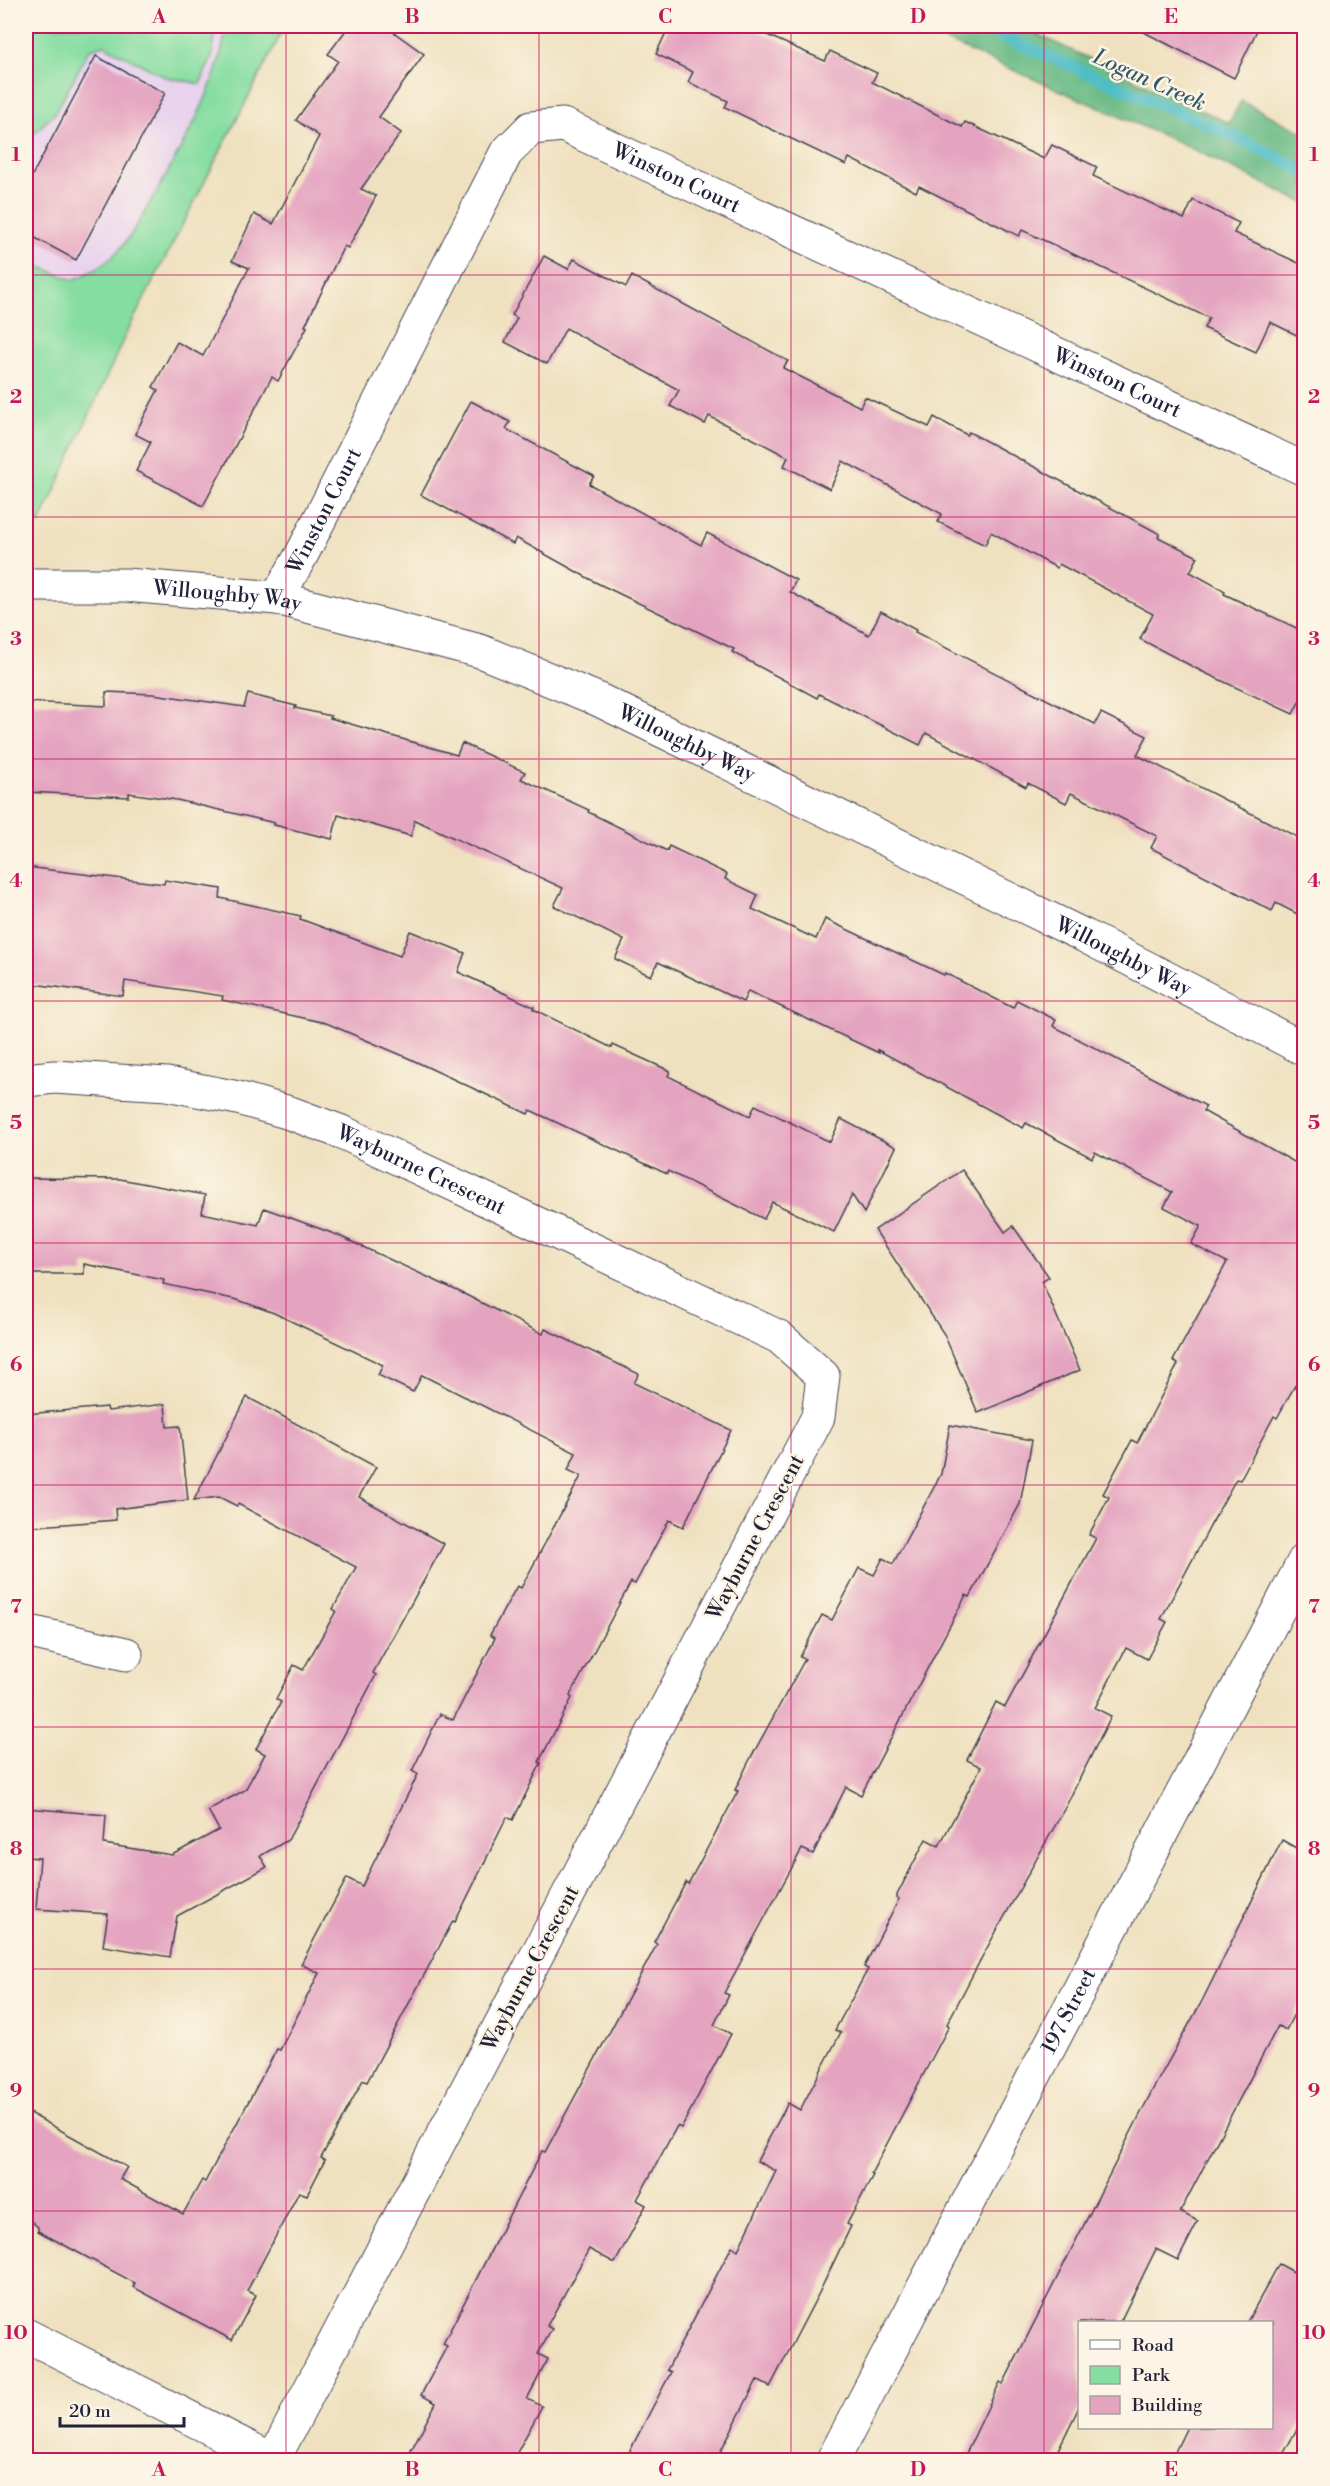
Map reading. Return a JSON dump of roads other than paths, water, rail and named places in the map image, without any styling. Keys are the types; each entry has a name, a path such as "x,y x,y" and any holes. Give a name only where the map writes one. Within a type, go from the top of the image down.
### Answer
{"street":[{"name":"Winston Court","path":"277,598 302,554 506,153 531,128 563,125 1305,469"},
{"name":"Willoughby Way","path":"26,585 126,585 277,598 480,651 597,699 1085,936 1305,1050"},
{"name":"Wayburne Crescent","path":"26,1080 54,1077 167,1084 238,1098 291,1113 344,1133 779,1337 823,1376 818,1417 273,2460"},
{"name":"197 Street","path":"833,2460 1305,1561"},
{"path":"26,1631 126,1654"},
{"path":"26,2335 273,2460"}],"waterway":[{"name":"Logan Creek","path":"978,26 1236,137 1304,171"}]}
